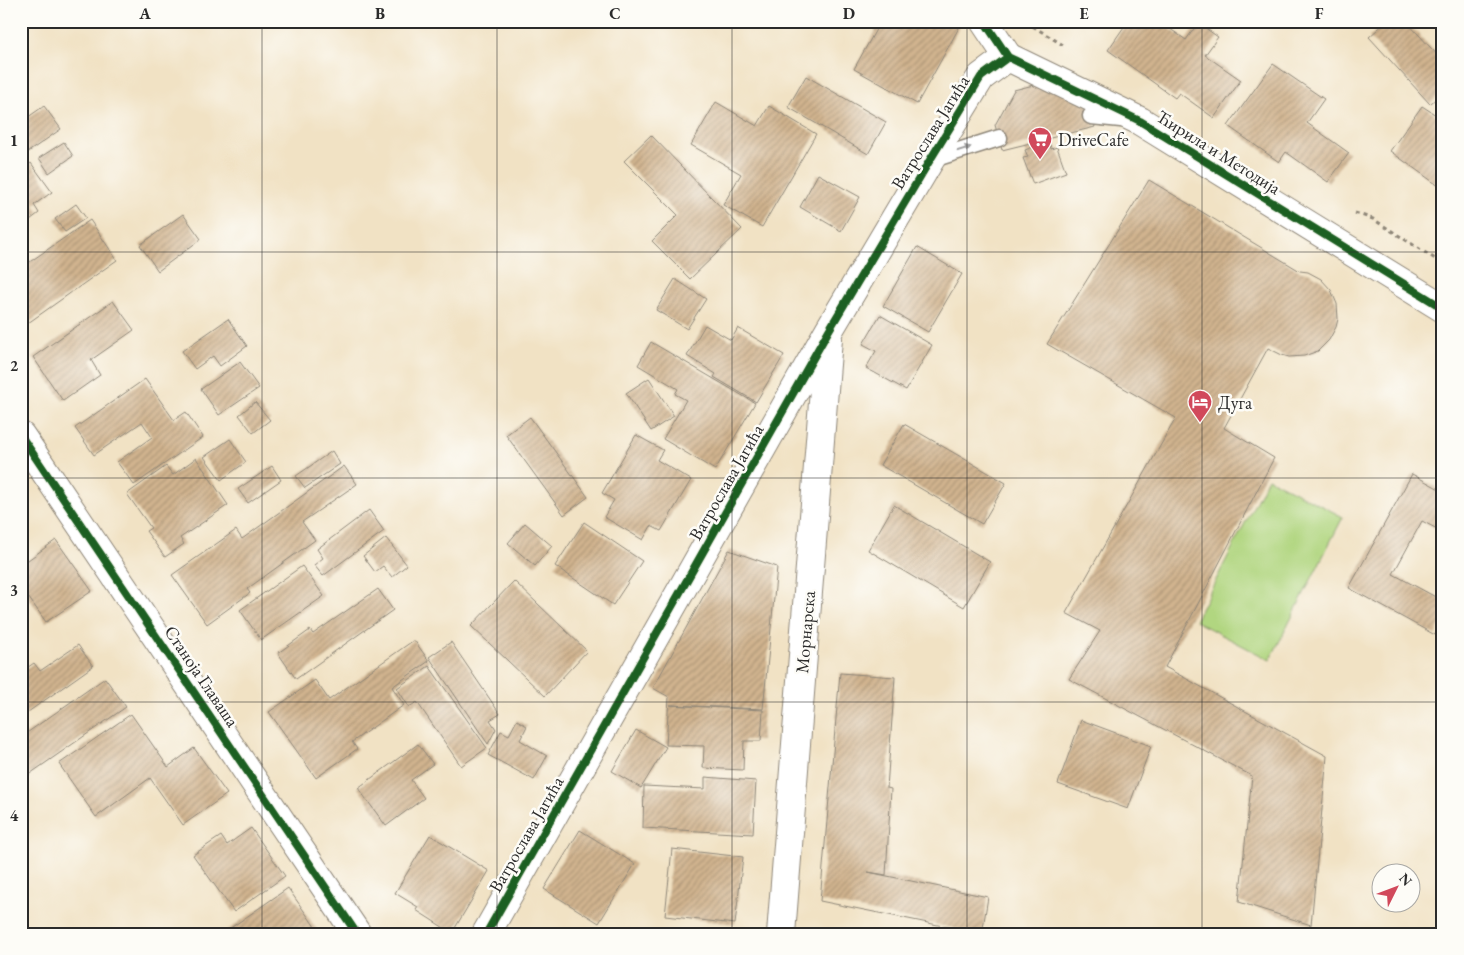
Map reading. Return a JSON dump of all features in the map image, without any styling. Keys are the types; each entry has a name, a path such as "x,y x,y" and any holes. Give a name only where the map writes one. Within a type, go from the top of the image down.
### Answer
{"street":[{"path":"984,21 1008,57"},
{"name":"Ћирила и Методија","path":"1008,57 1140,121 1443,308"},
{"name":"Ватрослава Јагића","path":"486,934 829,330 930,160 981,77 1008,57"},
{"name":"Морнарска","path":"781,934 829,330"},
{"name":"Станоја Главаша","path":"21,436 357,934"}],"lane":[{"path":"1091,116 1140,121"},
{"path":"930,160 999,138"}],"green space":[{"path":"1268,478 1343,517 1270,660 1195,621"}],"building":[{"path":"883,21 959,21 961,24 917,104 854,69 879,24"},
{"path":"1128,21 1159,21 1186,40 1198,23 1218,37 1205,55 1241,80 1214,118 1179,93 1175,98 1108,50"},
{"path":"1387,21 1406,21 1443,61 1443,92 1430,104 1369,37"},
{"path":"1273,64 1324,99 1307,123 1349,153 1328,182 1286,152 1279,162 1228,126"},
{"path":"806,76 886,122 868,154 788,107"},
{"path":"1053,80 1088,104 1095,127 1002,150 995,125 1014,90"},
{"path":"716,102 757,126 769,106 816,134 762,227 723,205 741,174 691,145"},
{"path":"44,106 61,129 21,157 21,122"},
{"path":"1422,106 1436,115 1443,106 1443,189 1390,151"},
{"path":"651,135 742,229 690,279 652,241 678,215 624,161"},
{"path":"1049,141 1051,149 1057,147 1066,172 1033,184 1023,158 1028,157 1025,150"},
{"path":"64,142 73,156 49,173 39,158"},
{"path":"31,163 52,192 34,205 39,213 22,226 28,233 21,237 21,170"},
{"path":"818,174 860,197 841,231 800,207"},
{"name":"Дуга","path":"1149,180 1300,271 1308,272 1321,279 1331,290 1337,304 1338,319 1336,327 1329,340 1318,351 1304,356 1289,357 1268,348 1224,428 1274,458 1165,667 1327,756 1311,925 1239,902 1252,776 1069,679 1100,631 1066,613 1176,418 1047,344"},
{"path":"76,204 86,218 65,232 55,219"},
{"path":"183,214 201,239 158,271 140,245"},
{"path":"90,220 117,260 21,328 21,268"},
{"path":"917,247 962,274 928,332 883,306"},
{"path":"675,279 706,299 687,329 656,310"},
{"path":"113,301 134,330 91,360 100,375 63,401 33,357"},
{"path":"880,315 932,345 906,390 866,368 876,351 863,344"},
{"path":"228,319 247,346 220,366 213,356 195,369 182,351"},
{"path":"705,325 731,340 738,328 784,355 756,402 714,377 716,374 687,356"},
{"path":"651,342 755,403 715,470 663,439 686,400 675,394 678,389 638,365"},
{"path":"240,362 259,388 219,415 201,389"},
{"path":"649,378 674,416 651,431 626,393"},
{"path":"145,379 174,420 186,412 203,437 134,485 117,462 152,437 142,422 94,455 75,428"},
{"path":"255,402 270,420 253,433 239,415"},
{"path":"530,417 588,497 564,515 506,435"},
{"path":"904,424 1006,483 982,524 880,465"},
{"path":"636,435 663,450 657,460 691,480 661,531 651,526 643,540 604,517 614,500 602,493"},
{"path":"230,439 246,462 221,480 204,457"},
{"path":"332,451 340,464 305,488 296,476"},
{"path":"196,458 228,505 180,538 184,544 165,557 146,531 151,528 127,494 166,466 173,475"},
{"path":"272,466 281,480 248,503 238,489"},
{"path":"344,466 357,484 302,522 315,540 247,589 250,593 207,624 172,575 236,530 242,539"},
{"path":"1412,474 1443,491 1443,532 1422,521 1393,574 1443,601 1443,620 1435,635 1349,588"},
{"path":"894,505 990,562 964,607 868,550"},
{"path":"369,510 384,531 323,576 314,565 323,558 317,549"},
{"path":"584,522 642,561 613,605 555,566"},
{"path":"525,523 552,546 535,566 508,543"},
{"path":"386,538 407,565 392,577 383,566 375,572 363,556"},
{"path":"56,540 92,591 46,622 21,587 21,565"},
{"path":"729,550 777,567 763,709 670,705 763,710 761,741 744,741 743,770 703,768 704,746 666,745 669,697 653,688"},
{"path":"302,566 324,596 261,640 240,610"},
{"path":"514,581 587,651 545,696 471,626"},
{"path":"378,589 393,610 296,679 278,653 310,630 313,634"},
{"path":"414,640 429,661 392,687 404,705 352,742 357,749 316,778 269,712 315,680 329,700"},
{"path":"451,642 500,714 490,720 496,729 488,744 429,657"},
{"path":"78,645 93,666 21,717 21,672 34,663 40,671"},
{"path":"429,666 487,748 461,766 417,702 409,707 397,688"},
{"path":"840,673 895,677 887,788 891,789 886,875 868,872 988,897 982,934 820,901"},
{"path":"105,678 126,707 21,780 21,737"},
{"path":"131,714 168,767 194,748 227,794 183,825 150,778 96,817 59,764"},
{"path":"517,720 527,726 520,740 547,756 534,780 488,755 501,731 509,735"},
{"path":"1081,720 1151,746 1128,809 1058,784"},
{"path":"636,730 666,747 641,788 612,771"},
{"path":"418,744 433,764 411,780 424,798 386,826 358,788"},
{"path":"705,777 756,781 753,834 643,828 644,786 705,789"},
{"path":"251,828 285,876 234,912 193,855 221,836 227,845"},
{"path":"580,830 635,864 599,923 544,889"},
{"path":"430,835 489,871 452,933 416,910 418,907 395,893"},
{"path":"672,849 743,857 735,924 665,916"},
{"path":"288,888 320,934 222,934"}],"cycle path":[{"path":"984,21 1008,57 1140,121 1443,308"},
{"path":"486,934 829,330 930,160 981,77 1008,57"},
{"path":"21,436 357,934"}],"place":[{"name":"DriveCafe","path":"1040,160"},
{"name":"Дуга","path":"1200,423"}]}
